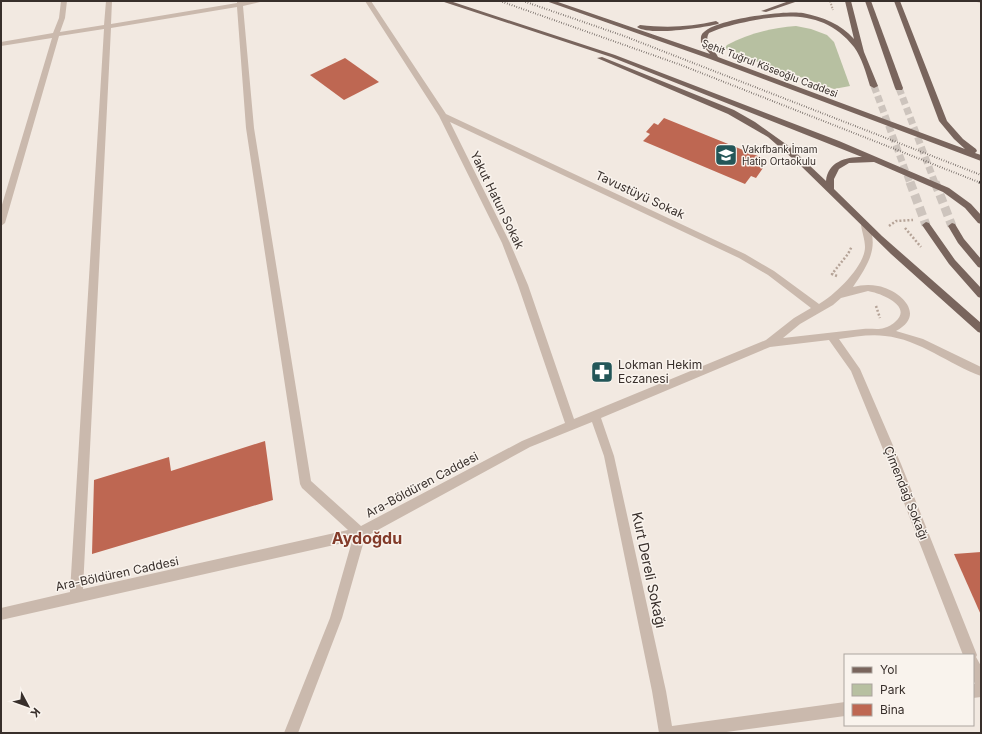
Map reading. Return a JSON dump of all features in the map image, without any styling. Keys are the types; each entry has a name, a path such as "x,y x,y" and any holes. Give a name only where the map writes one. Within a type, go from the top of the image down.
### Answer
{"main road":[{"path":"444,1 642,67 882,162 952,194 968,206 981,221"},
{"name":"Şehit Tuğrul Köseoğlu Caddesi","path":"549,1 623,25 720,60 981,157"},
{"path":"623,25 658,29 698,26 768,10 795,1"},
{"path":"848,1 861,52 874,86"},
{"path":"868,1 899,88"},
{"path":"897,1 943,121 963,144 981,157"},
{"path":"720,60 704,43 704,36 708,31 730,24 785,14 813,18 833,25 850,37 861,52"},
{"path":"564,41 638,75 748,120 765,131 786,146 830,188 864,225 981,330"},
{"path":"830,188 830,175 837,166 844,162 861,159 882,162"},
{"path":"926,225 952,262 981,294"},
{"path":"952,226 981,265"}],"street":[{"path":"1,223 62,18 64,1"},
{"path":"76,596 109,1"},
{"path":"1,44 56,36 240,3 261,1"},
{"name":"Yakut Hatun Sokak","path":"368,1 443,116 506,243 523,285 571,426"},
{"path":"240,3 250,128 306,484 360,533 336,618 292,733"},
{"name":"Tavustüyü Sokak","path":"443,116 742,256 771,273 819,309"},
{"name":"Ara-Böldüren Caddesi","path":"1,614 360,533 526,444 769,343 783,331 840,294 850,284 867,256 869,248 864,225"},
{"path":"840,294 868,288 885,292 898,300 906,311 906,316 900,325 886,332"},
{"name":"Ara-Böldüren Caddesi","path":"769,343 886,332 920,342 981,372"},
{"name":"Çimendağ Sokağı","path":"831,336 855,369 895,464 970,654"},
{"name":"Kurt Dereli Sokağı","path":"595,416 609,456 667,733"},
{"path":"974,665 981,683"},
{"path":"667,733 844,708"}],"green space":[{"path":"796,26 811,29 827,35 834,42 850,86 834,89 730,52 725,48 727,45 752,34 778,28"}],"building":[{"path":"345,58 379,82 344,100 310,75"},
{"path":"664,118 765,159 759,167 763,168 756,178 751,176 745,184 643,141 650,134 646,132 654,123 658,125"},
{"path":"265,441 273,500 92,554 94,480 169,457 171,471"},
{"path":"981,552 981,615 954,554"}],"tunnel":[{"path":"874,86 910,183"},
{"path":"899,88 935,183"},
{"path":"910,182 926,225"},
{"path":"935,182 952,226"}],"railway":[{"path":"500,1 681,65 981,183 979,182"},
{"path":"523,1 624,36 981,175"}],"place":[{"name":"Vakıfbank İmam Hatip Ortaokulu","path":"726,155"},
{"name":"Lokman Hekim Eczanesi","path":"602,372"}],"district":[{"name":"Aydoğdu","path":"367,538"}]}
